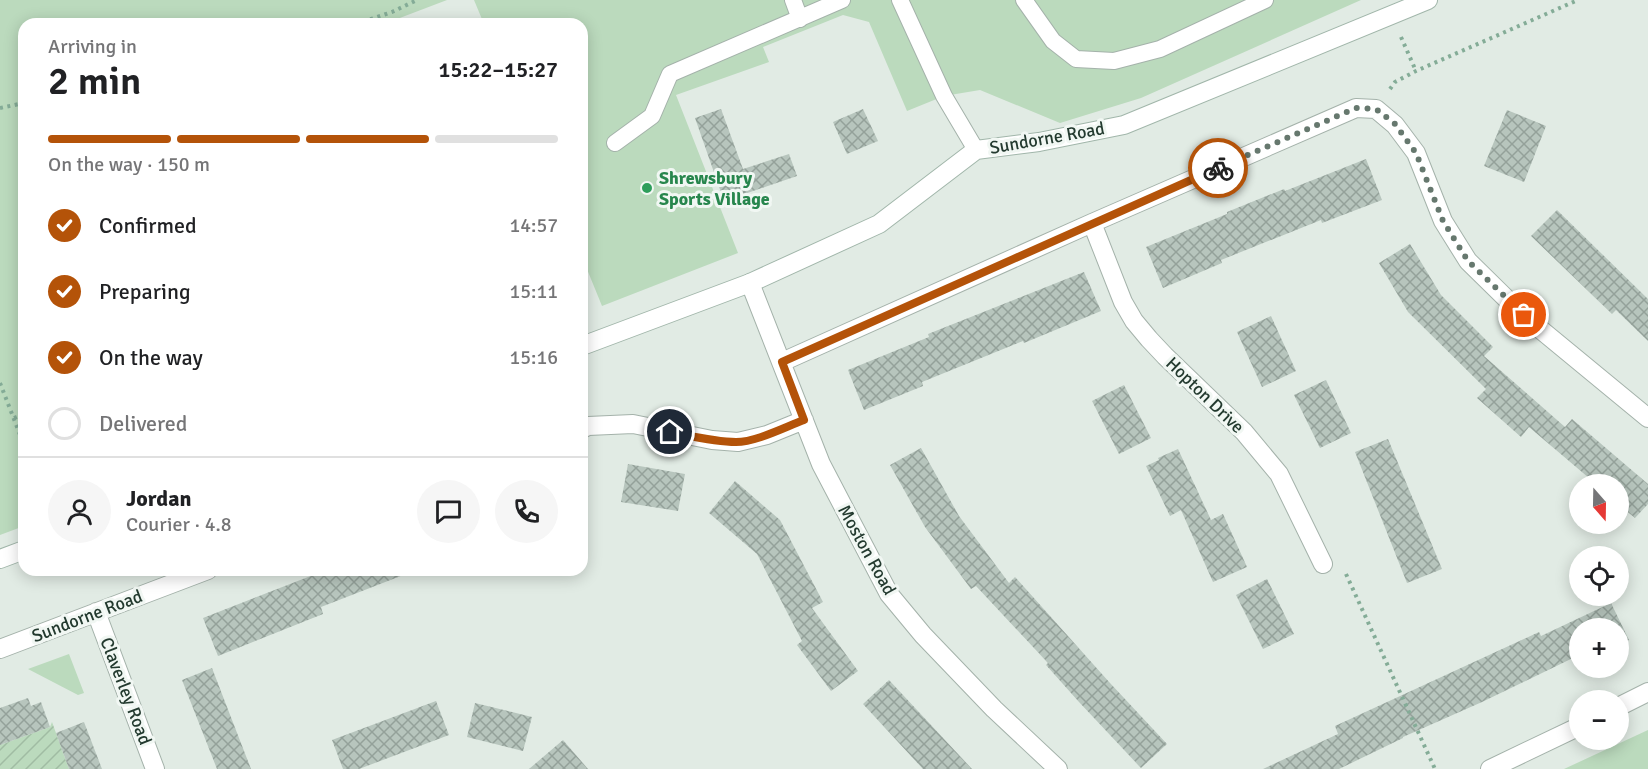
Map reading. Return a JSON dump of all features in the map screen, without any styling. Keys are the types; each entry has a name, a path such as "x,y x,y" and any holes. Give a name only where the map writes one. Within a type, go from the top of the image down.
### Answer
{"street":[{"name":"Sundorne Road","path":"588,344 750,283 879,224 976,150 1039,142 1124,125 1428,0"},
{"path":"782,362 1356,108 1376,109 1395,124 1416,153 1443,221 1468,261 1524,315 1648,418"},
{"name":"Hopton Drive","path":"1092,223 1123,302 1134,321 1165,356 1244,432 1279,474 1323,564"},
{"name":"Moston Road","path":"750,283 821,464 889,594 923,635 986,701 1058,769"},
{"path":"588,426 633,424 712,440 738,442 767,435 804,420"},
{"path":"0,559 18,552"},
{"name":"Sundorne Road","path":"0,649 192,576"},
{"name":"Claverley Road","path":"96,612 155,769"},
{"path":"1629,701 1648,692"},
{"path":"1490,769 1569,731"}],"lane":[{"path":"793,0 800,19"},
{"path":"615,143 652,116 670,74 842,0"},
{"path":"1024,0 1053,41 1076,59 1114,61 1160,49 1265,0"},
{"path":"904,1 944,96 976,150"}],"path":[{"path":"374,18 417,0"},
{"path":"1376,109 1395,82 1578,0"},
{"path":"1408,34 1400,38 1416,71"},
{"path":"0,108 18,104"},
{"path":"0,383 18,429"},
{"path":"14,418 18,416"},
{"path":"1323,564 1341,562 1435,769"}],"green space":[{"path":"0,0 447,0 400,18 18,18 18,528 0,535"},
{"name":"Shrewsbury Sports Village","path":"474,0 1361,0 1141,98 1060,123 980,90 944,96 907,111 869,22 843,15 763,47 769,62 676,95 738,253 602,306 588,272 588,18 482,18"},
{"path":"69,654 84,693 78,695 28,669"},
{"path":"52,722 69,769 0,769 0,745 50,727"},
{"path":"1648,730 1648,769 1564,769 1605,750 1629,750 1629,739"}],"building":[{"path":"721,109 743,169 789,154 797,176 724,201 695,118"},
{"path":"863,109 878,141 847,154 833,122"},
{"path":"1507,110 1546,126 1524,182 1484,166"},
{"path":"1366,159 1382,200 1322,223 1321,220 1221,260 1222,263 1163,288 1146,247 1284,189 1285,191"},
{"path":"1557,210 1648,299 1648,341 1616,310 1612,314 1531,236"},
{"path":"1410,244 1441,295 1493,347 1484,356 1565,427 1572,419 1648,484 1648,504 1635,518 1629,513 1629,474 1584,474 1529,427 1521,437 1477,398 1486,389 1408,312 1379,263"},
{"path":"1084,272 1101,311 922,382 923,386 864,410 848,370 929,337 928,334"},
{"path":"1271,316 1296,371 1262,387 1237,332"},
{"path":"1326,380 1351,433 1320,448 1294,395"},
{"path":"1124,385 1151,438 1119,454 1092,401"},
{"path":"1388,439 1442,569 1407,583 1355,452"},
{"path":"921,448 959,516 1009,583 1015,577 1167,744 1141,768 976,586 971,589 925,527 890,465"},
{"path":"1178,449 1211,520 1223,514 1247,567 1213,582 1181,510 1170,516 1146,466"},
{"path":"628,464 685,474 678,511 621,502"},
{"path":"735,481 780,520 823,602 812,608 858,671 831,691 797,645 802,641 757,554 709,513"},
{"path":"311,576 401,576 321,607 323,614 218,656 203,618"},
{"path":"1267,579 1294,634 1263,649 1236,595"},
{"path":"1605,606 1612,606 1618,618 1579,618"},
{"path":"1569,623 1569,660 1339,769 1263,769 1338,734 1335,726 1539,632 1541,636"},
{"path":"212,668 251,769 217,769 182,680"},
{"path":"889,680 972,769 923,769 863,704"},
{"path":"28,698 31,706 41,702 50,727 0,745 0,708"},
{"path":"436,701 449,735 359,769 343,769 332,740"},
{"path":"475,703 532,717 523,751 467,737"},
{"path":"84,722 102,769 69,769 56,733"},
{"path":"563,740 588,769 529,769"}],"way so far":[{"path":"1218,168 1356,108 1376,109 1395,124 1416,153 1443,221 1468,261 1524,315"}],"place":[{"name":"Shrewsbury Sports Village","path":"647,188"}],"route":[{"path":"670,432 712,440 738,442 767,435 804,420 782,362 1218,168"}]}
